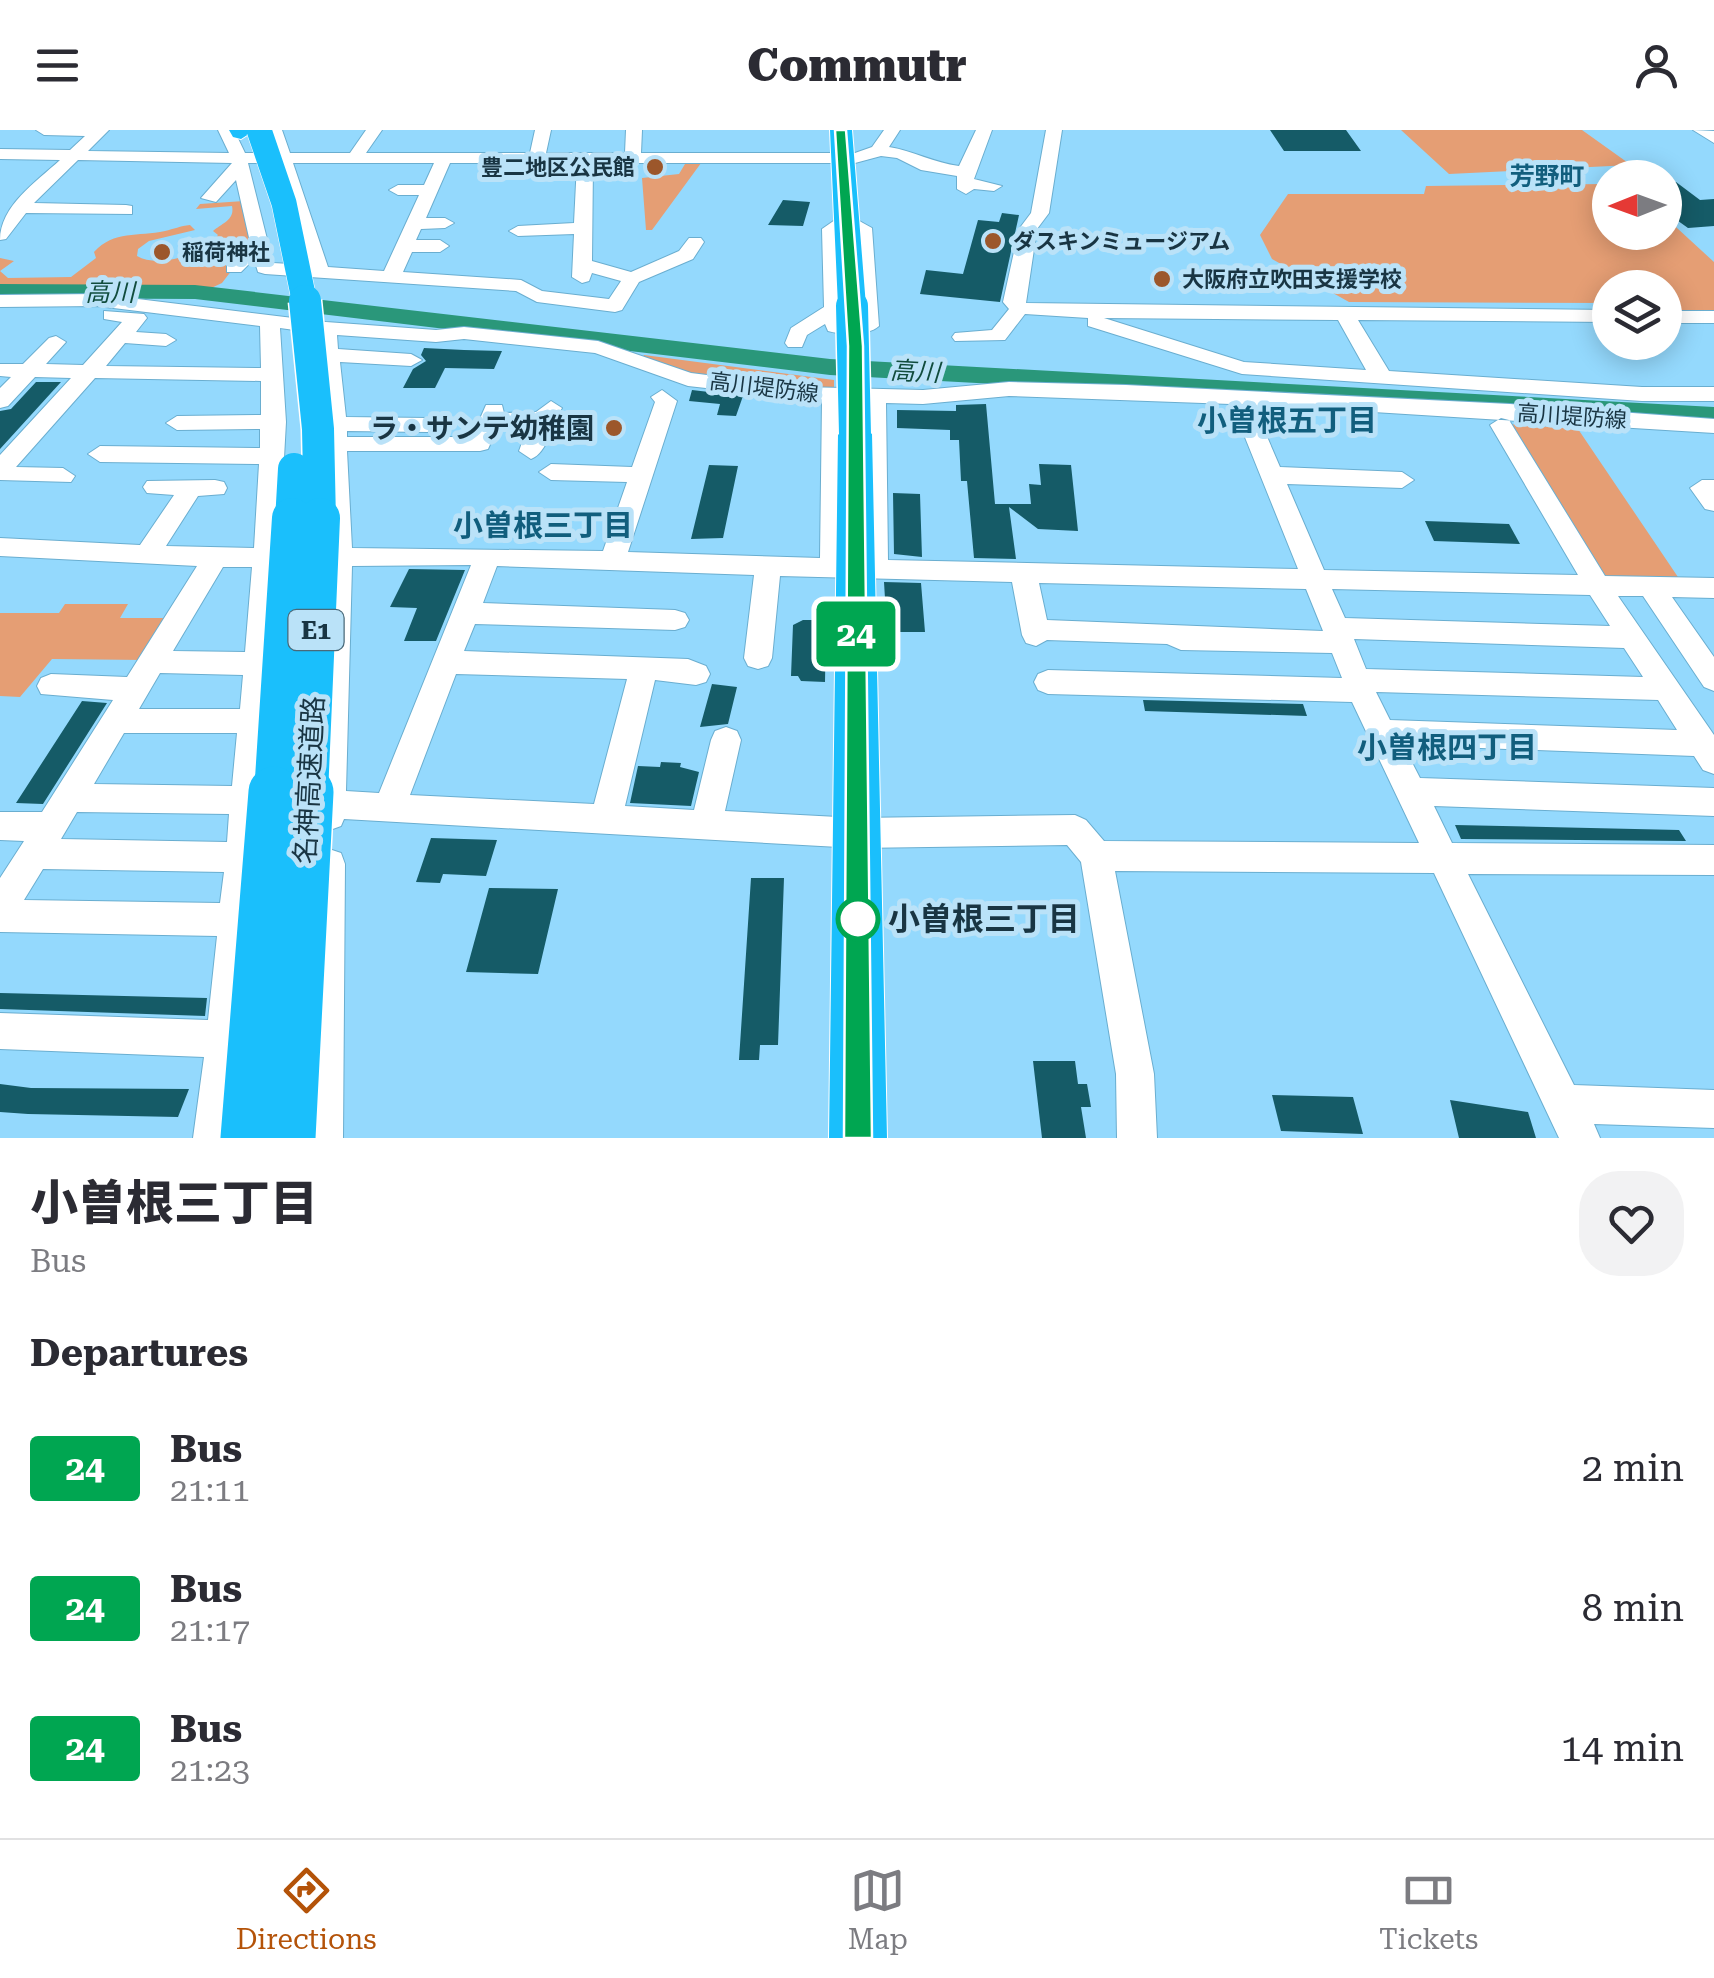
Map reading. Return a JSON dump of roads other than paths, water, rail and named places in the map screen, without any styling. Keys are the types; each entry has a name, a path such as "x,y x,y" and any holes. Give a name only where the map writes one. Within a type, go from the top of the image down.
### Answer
{"highway":[{"path":"840,130 846,218 843,308 865,416 855,570 858,1138"},
{"name":"名神高速道路","path":"246,1138 284,653 294,457 291,377 278,260 252,148"},
{"name":"名神高速道路","path":"252,148 287,210 298,258 308,312 320,447 318,592 290,1138"}],"street":[{"path":"44,130 100,131"},
{"path":"226,130 252,148 320,272"},
{"path":"210,198 252,148 274,130"},
{"path":"355,158 374,130"},
{"path":"537,156 543,130"},
{"path":"632,156 634,130"},
{"path":"0,154 202,158 252,148 355,158 632,156 769,150 870,158 892,130"},
{"path":"965,182 984,130"},
{"path":"1054,130 1040,213 1028,229 1013,302 1020,308 1065,312 1592,316"},
{"path":"1701,130 1714,138"},
{"path":"0,235 25,203 100,131"},
{"path":"252,148 264,268 320,272 439,253"},
{"path":"879,151 901,154 965,182 994,186"},
{"path":"412,174 420,156"},
{"path":"398,262 446,156"},
{"path":"585,156 582,270 632,278 686,255 695,242"},
{"path":"183,176 202,158"},
{"path":"398,190 430,190"},
{"path":"0,199 126,210"},
{"path":"415,224 445,223"},
{"path":"518,232 583,228"},
{"path":"234,268 260,242"},
{"path":"398,262 521,286 536,296 615,306 632,278"},
{"name":"高川堤防線","path":"0,301 98,300 270,323 327,341 464,333 616,351 688,378 833,395 865,416 1009,389 1298,401 1714,426"},
{"path":"0,301 137,318 210,314"},
{"path":"795,343 798,332 843,308"},
{"path":"962,336 998,336 1020,308"},
{"path":"1065,312 1242,368 1642,394 1714,394"},
{"path":"1344,314 1382,378"},
{"path":"1682,317 1714,317"},
{"path":"63,476 8,475 0,470 137,318"},
{"path":"213,1138 244,856 267,558 274,456 270,323"},
{"path":"120,337 166,340"},
{"path":"323,1138 339,555 327,341 411,360"},
{"path":"0,400 56,342"},
{"path":"551,354 616,351"},
{"path":"0,370 273,375"},
{"path":"833,395 832,556 855,570"},
{"path":"612,560 666,400 662,398"},
{"path":"1298,401 1256,414 1251,424 1360,685 1571,1121 1714,1109"},
{"path":"335,434 480,444 490,419 547,412 531,451"},
{"path":"177,423 274,422"},
{"path":"1501,426 1631,637 1709,753"},
{"path":"100,454 274,456"},
{"path":"551,472 641,475"},
{"path":"1272,475 1402,480"},
{"path":"148,553 203,488 155,487"},
{"path":"1714,488 1702,488 1714,503"},
{"path":"0,548 216,558 488,556 855,570 1650,586 1709,592"},
{"path":"389,808 488,556"},
{"path":"216,558 3,900 236,920"},
{"path":"758,658 768,567"},
{"path":"1022,572 1042,632 1172,633 1182,638 1631,637"},
{"path":"1650,586 1714,679"},
{"path":"466,613 675,620"},
{"path":"153,662 259,664"},
{"path":"446,662 688,670 696,674"},
{"path":"606,820 644,669"},
{"path":"1048,682 1666,688"},
{"path":"51,686 135,690"},
{"path":"117,721 253,721"},
{"path":"1382,732 1709,753"},
{"path":"706,825 726,740"},
{"path":"1409,791 1714,802"},
{"path":"68,798 247,800 857,832 1075,830 1096,856 1136,1074 1137,1138"},
{"path":"0,826 42,841 244,856"},
{"path":"1096,856 1714,860"},
{"path":"0,1031 225,1039"}],"waterway":[{"name":"高川","path":"0,291 195,292 830,367 1714,415"}],"place":[{"name":"豊二地区公民館","path":"655,167"},
{"name":"ダスキンミュージアム","path":"993,241"},
{"name":"稲荷神社","path":"162,252"},
{"name":"大阪府立吹田支援学校","path":"1162,279"},
{"name":"ラ・サンテ幼稚園","path":"614,428"},
{"name":"小曽根三丁目","path":"858,919"}],"district":[{"name":"芳野町","path":"1547,176"},
{"name":"小曽根五丁目","path":"1287,421"},
{"name":"小曽根三丁目","path":"543,526"},
{"name":"小曽根四丁目","path":"1447,748"}]}
